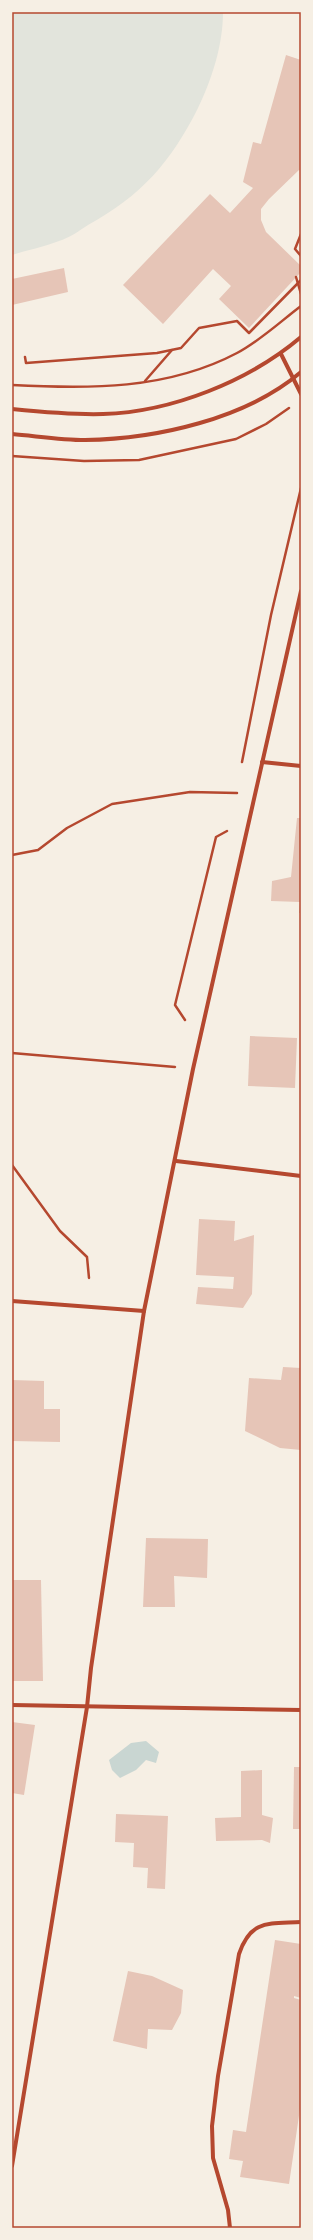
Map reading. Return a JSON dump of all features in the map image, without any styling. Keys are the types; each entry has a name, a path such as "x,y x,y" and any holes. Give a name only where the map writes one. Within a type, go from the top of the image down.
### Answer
{"street":[{"path":"12,410 104,414 176,402 213,391 281,354 301,337"},
{"path":"281,354 301,394"},
{"path":"12,434 83,440 147,434 191,425 233,412 301,372"},
{"path":"12,2166 87,1707 92,1660 144,1311 176,1161 193,1069 301,591"},
{"path":"262,762 301,766"},
{"path":"176,1161 301,1176"},
{"path":"12,1301 144,1311"},
{"path":"12,1705 301,1710"},
{"path":"230,2228 228,2210 213,2158 212,2126 218,2076 240,1954 244,1941 255,1928 274,1924 301,1922"}],"path":[{"path":"301,234 295,249 301,256"},
{"path":"296,277 301,294"},
{"path":"25,357 26,363 143,354 172,350 181,348 198,328 237,321 249,333 301,280"},
{"path":"12,385 76,388 145,382 178,376 210,365 239,352 301,306"},
{"path":"145,382 172,350"},
{"path":"241,766 271,615 301,488"},
{"path":"236,800 239,786"},
{"path":"12,854 38,850 67,828 112,804 190,792 238,793"},
{"path":"186,1021 176,1005 216,837 228,830"},
{"path":"12,1053 175,1067 177,1060"},
{"path":"12,1165 60,1231 87,1257 89,1278"}],"shaded area":[{"path":"12,12 223,12 221,37 216,62 203,97 177,145 153,176 124,202 63,240 12,255"},
{"path":"146,1741 159,1752 156,1763 146,1760 136,1770 120,1778 112,1770 109,1760 131,1743"}],"building":[{"path":"286,55 301,60 301,171 299,170 269,199 261,209 261,220 266,232 301,266 301,272 249,328 219,299 231,286 213,269 163,324 123,285 210,194 230,213 253,188 243,182 253,142 261,144"},
{"path":"64,268 68,292 12,305 12,279"},
{"path":"297,818 301,818 301,913 299,913 300,902 271,901 272,881 291,877"},
{"path":"250,1036 297,1038 295,1088 248,1086"},
{"path":"199,1219 235,1221 234,1241 254,1235 252,1294 243,1308 196,1304 198,1287 233,1289 234,1277 196,1275"},
{"path":"283,1367 301,1368 301,1450 280,1448 245,1431 249,1378 281,1380"},
{"path":"12,1380 44,1381 44,1409 60,1409 60,1442 12,1441"},
{"path":"146,1538 208,1539 207,1578 174,1576 175,1607 143,1607"},
{"path":"12,1580 41,1580 43,1681 12,1681"},
{"path":"12,1722 35,1725 24,1795 12,1793"},
{"path":"294,1767 301,1767 301,1829 293,1829"},
{"path":"262,1770 262,1815 273,1818 270,1843 262,1840 216,1841 215,1818 241,1817 241,1771"},
{"path":"116,1814 168,1816 165,1889 147,1888 148,1868 133,1867 134,1843 115,1842"},
{"path":"275,1940 301,1944 301,1998 294,1996 294,1998 301,2000 301,2102 289,2184 240,2177 243,2161 229,2159 233,2130 246,2132"},
{"path":"128,1971 152,1976 183,1990 181,2013 172,2030 148,2029 147,2049 113,2041"}]}
